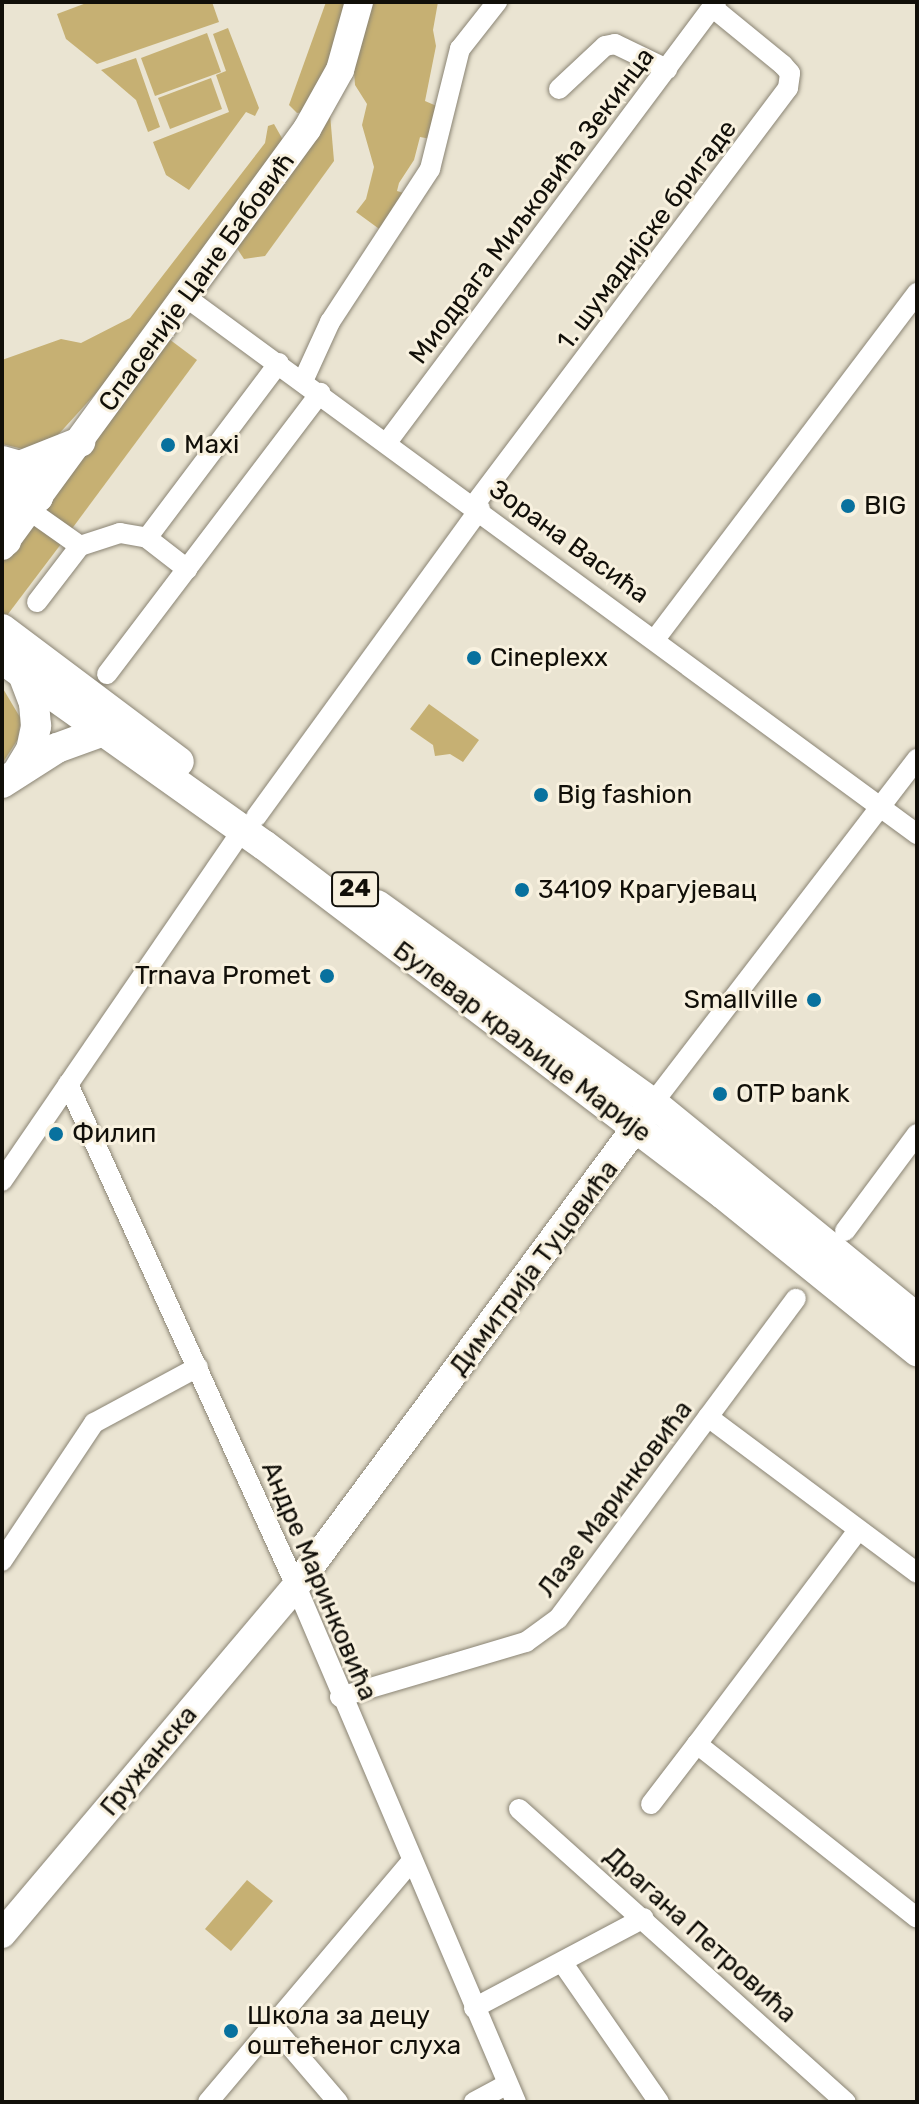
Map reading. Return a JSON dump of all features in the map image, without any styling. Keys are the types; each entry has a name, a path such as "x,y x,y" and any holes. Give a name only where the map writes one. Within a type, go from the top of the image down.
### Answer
{"main road":[{"path":"4,543 16,485 80,442"},
{"path":"8,648 34,703 36,726 31,750 8,781"},
{"name":"Булевар краљице Марије","path":"8,648 249,824 653,1103 917,1318"},
{"name":"Булевар краљице Марије","path":"8,648 101,732 249,824 917,1351"},
{"path":"8,781 57,748 101,732"}],"street":[{"name":"Спасеније Цане Бабовић","path":"80,442 187,298 327,98 359,2"},
{"path":"107,674 187,569 312,387 330,322 430,169 460,49 497,2"},
{"name":"1. шумадијске бригаде","path":"2,1181 249,824 477,507 788,88 790,73 783,65 712,8 690,2"},
{"name":"Миодрага Миљковића Зекинца","path":"388,441 712,8"},
{"path":"559,89 605,46 615,44 667,69"},
{"path":"656,638 910,319 917,293"},
{"name":"Зорана Васића","path":"187,298 388,441 917,834"},
{"path":"147,538 279,363"},
{"path":"16,485 80,546"},
{"path":"37,602 80,546 120,533 147,538 187,569"},
{"name":"Димитрија Туцовића","path":"296,1586 637,1130 653,1103 917,759"},
{"name":"Андре Маринковића","path":"68,1084 296,1586 340,1697 512,2093"},
{"path":"845,1231 917,1134"},
{"name":"Лазе Маринковића","path":"340,1697 542,1633 558,1619 796,1299"},
{"path":"2,1561 94,1423 198,1367"},
{"path":"708,1417 917,1573"},
{"path":"651,1804 858,1530"},
{"name":"Гружанска","path":"2,1934 296,1586"},
{"path":"697,1744 917,1918"},
{"name":"Драгана Петровића","path":"519,1809 846,2102"},
{"path":"208,2102 412,1861"},
{"path":"474,2008 564,1965 644,1918"},
{"path":"564,1965 659,2102"},
{"path":"273,2026 338,2102"},
{"path":"474,2102 512,2093"}],"shaded area":[{"path":"89,2 212,2 219,22 97,64 66,39 57,14"},
{"path":"326,2 350,2 333,59 304,112 297,113 289,105"},
{"path":"370,2 438,2 433,30 436,46 425,101 439,107 431,139 420,137 414,160 399,183 397,191 410,195 382,231 356,212 366,199 374,167 362,125 367,104 355,85 353,59"},
{"path":"228,28 259,108 255,116 246,112 189,190 166,175 153,142 229,112 216,75 226,71 213,34"},
{"path":"207,33 221,72 155,96 141,58"},
{"path":"136,58 160,127 148,132 136,100 101,70"},
{"path":"211,78 222,109 170,129 158,98"},
{"path":"330,114 334,161 265,256 244,259 236,247"},
{"path":"274,124 283,140 117,370 56,437 27,450 2,444 2,360 61,339 81,343 130,318 265,143 268,126"},
{"path":"169,339 197,360 71,530 43,509"},
{"path":"32,523 61,544 2,622 2,562"},
{"path":"2,687 21,719 18,739 2,764"},
{"path":"429,704 479,740 463,762 450,754 435,756 433,745 410,729"},
{"path":"247,1880 273,1901 231,1951 205,1929"}],"place":[{"name":"Maxi","path":"168,445"},
{"name":"BIG","path":"848,506"},
{"name":"Cineplexx","path":"474,658"},
{"name":"Big fashion","path":"541,795"},
{"name":"34109 Крагујевац","path":"522,890"},
{"name":"Trnava Promet","path":"327,976"},
{"name":"Smallville","path":"814,1000"},
{"name":"OTP bank","path":"720,1094"},
{"name":"Филип","path":"56,1134"},
{"name":"Школа за децу оштећеног слуха","path":"231,2031"}]}
